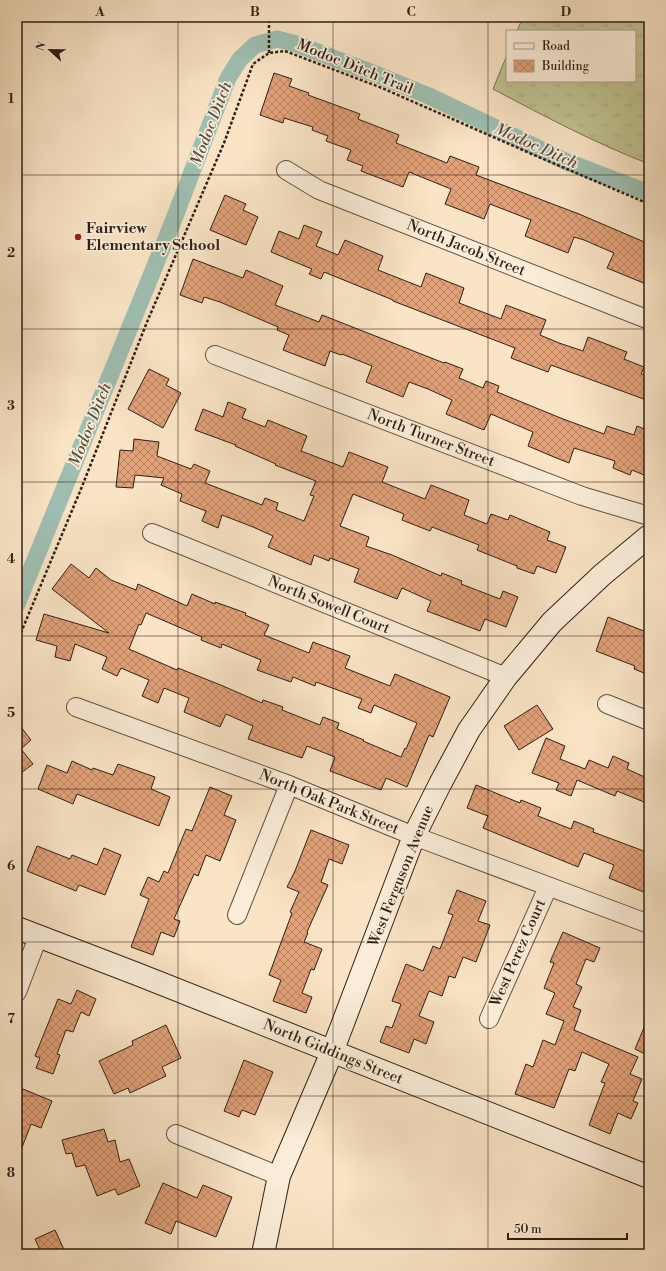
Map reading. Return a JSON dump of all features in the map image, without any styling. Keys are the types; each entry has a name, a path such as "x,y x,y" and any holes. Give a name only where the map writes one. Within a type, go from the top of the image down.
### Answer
{"street":[{"name":"North Jacob Street","path":"286,170 319,190 649,320"},
{"name":"North Turner Street","path":"215,355 582,496 649,516"},
{"name":"North Sowell Court","path":"152,534 506,677"},
{"name":"West Ferguson Avenue","path":"263,1254 280,1176 332,1052 414,836 469,730 506,677 552,622 602,575 649,536"},
{"path":"607,704 649,721"},
{"name":"North Oak Park Street","path":"76,707 289,785 414,836 649,924"},
{"path":"237,916 289,785"},
{"name":"West Perez Court","path":"489,1019 548,887"},
{"name":"North Giddings Street","path":"17,928 649,1177"},
{"path":"17,992 38,937"},
{"path":"176,1134 280,1176"}],"path":[{"path":"17,642 81,489 147,322 224,143 253,64 269,53 270,17"},
{"name":"Modoc Ditch Trail","path":"269,53 285,51 382,88 649,204"}],"green space":[{"path":"523,17 649,17 649,164 589,138 493,89 506,57 506,82 636,82 636,30 517,30"}],"building":[{"path":"274,73 292,79 289,86 309,93 308,95 360,114 358,119 399,135 396,143 447,163 450,156 479,167 476,175 579,214 649,244 649,277 646,284 607,268 614,253 574,237 568,253 525,236 531,220 490,204 484,219 445,204 451,189 409,172 403,187 361,171 363,166 347,160 351,150 326,141 328,136 312,130 313,127 284,118 283,123 260,115"},
{"path":"225,195 246,204 243,210 258,217 246,245 210,230"},
{"path":"304,225 322,232 316,246 338,255 345,240 383,256 378,270 421,287 426,273 464,288 459,303 501,319 506,305 546,320 540,335 559,343 583,351 588,337 627,352 624,359 644,367 641,374 649,377 649,401 551,365 548,372 511,358 515,348 393,301 324,272 321,279 309,274 312,269 271,252 279,231 299,239"},
{"path":"193,259 243,278 246,270 283,286 275,305 319,322 322,315 463,369 459,378 483,388 486,381 499,386 497,392 563,419 604,434 607,426 634,435 637,426 649,431 649,477 632,470 630,475 613,468 615,461 574,448 569,463 528,446 533,432 491,414 484,430 446,414 452,400 428,389 409,382 403,397 366,382 372,366 342,354 341,355 330,351 325,366 283,350 289,335 277,330 278,327 220,302 204,297 202,303 180,295"},
{"path":"149,369 169,379 166,385 181,393 163,428 128,409"},
{"path":"228,402 246,409 242,418 265,427 268,420 307,436 301,451 343,467 349,452 388,467 382,482 425,499 431,485 469,500 464,515 487,524 491,514 508,520 510,515 550,532 547,540 566,547 556,573 537,566 534,574 517,568 517,566 477,550 479,545 432,527 430,531 402,520 404,514 353,494 340,526 369,537 366,546 392,555 441,576 442,573 462,581 461,584 500,599 503,591 518,597 506,627 485,619 480,631 427,611 431,601 402,588 397,599 354,582 359,569 330,558 329,561 314,555 311,565 268,547 273,536 253,527 222,515 218,528 202,521 206,511 180,501 182,494 161,485 164,478 135,475 133,488 116,487 120,450 133,451 134,439 159,442 157,456 191,469 194,464 210,471 205,483 262,505 265,498 278,503 276,510 304,521 314,496 310,495 316,481 275,465 276,464 235,446 236,445 195,430 203,409 223,417"},
{"path":"71,564 89,578 96,568 111,580 136,590 138,584 187,606 192,594 215,604 215,602 246,613 245,615 269,625 264,635 309,653 313,642 350,656 345,668 390,686 395,674 450,697 433,737 429,735 407,787 386,778 381,790 330,771 335,757 307,746 302,758 248,739 253,726 226,714 220,727 184,712 189,698 164,688 158,703 142,696 149,680 121,668 117,676 102,669 107,657 75,644 70,661 55,657 57,646 36,640 44,614 109,633 52,589","holes":["146,613 202,637 201,640 221,648 222,644 261,660 257,670 291,682 293,677 315,686 316,682 362,699 358,708 371,713 374,705 417,723 406,749 405,748 401,757 337,729 339,723 323,717 320,725 282,710 283,707 263,700 262,703 178,668 177,670 129,649 139,624 141,625"]},
{"path":"608,617 649,633 649,675 634,669 635,666 596,651"},
{"path":"537,705 553,729 519,750 504,726"},
{"path":"17,722 31,740 21,749 33,764 17,776"},
{"path":"546,738 565,746 560,759 585,769 589,760 608,768 613,756 629,763 627,769 649,779 649,804 617,791 615,796 577,780 571,796 556,790 559,783 532,773"},
{"path":"72,761 92,770 93,768 113,775 118,764 155,777 151,789 170,797 159,826 77,794 73,804 38,789 47,765 67,773"},
{"path":"476,785 520,803 521,800 541,808 538,816 571,829 574,821 594,829 593,832 649,853 649,884 646,893 609,878 614,865 584,853 578,867 483,828 488,816 467,808"},
{"path":"210,787 232,796 224,815 236,820 220,861 206,855 198,876 194,874 174,919 180,921 174,937 161,932 153,955 131,947 149,899 140,895 148,877 159,882 164,871 168,873 186,829 192,831"},
{"path":"311,830 349,845 342,864 329,859 321,882 328,885 304,942 322,949 314,970 311,969 302,993 312,997 306,1013 273,1001 281,980 269,975 292,913 290,912 299,892 287,887"},
{"path":"37,846 70,859 72,855 97,865 104,848 121,855 105,895 79,885 76,891 27,871"},
{"path":"457,890 486,901 478,921 490,925 476,962 463,957 455,978 449,976 442,996 429,991 419,1016 434,1022 426,1044 414,1039 409,1053 380,1042 386,1026 392,1028 401,1004 392,1001 406,964 423,971 433,946 440,949 453,915 448,913"},
{"path":"563,932 600,948 594,962 586,959 576,984 582,987 573,1007 581,1010 574,1030 638,1057 630,1074 642,1079 633,1101 638,1103 631,1119 618,1113 610,1134 589,1125 605,1083 601,1082 609,1064 582,1052 575,1071 569,1069 554,1108 515,1094 526,1064 533,1067 543,1040 555,1045 564,1021 546,1014 555,993 544,988 554,963 550,962"},
{"path":"77,990 96,999 89,1016 81,1012 73,1032 66,1030 57,1054 60,1055 53,1074 36,1068 40,1058 35,1056 58,999 71,1004"},
{"path":"649,1016 649,1056 635,1049"},
{"path":"166,1025 181,1058 162,1067 166,1076 130,1093 128,1088 114,1094 99,1061 133,1045 132,1041"},
{"path":"244,1060 273,1072 255,1115 242,1110 239,1117 224,1111"},
{"path":"23,1089 52,1101 41,1128 31,1124 17,1158 17,1103"},
{"path":"104,1129 108,1142 115,1140 120,1162 129,1159 140,1186 118,1195 115,1189 97,1196 85,1165 76,1167 72,1153 66,1154 62,1140"},
{"path":"163,1183 197,1198 203,1185 232,1197 216,1237 176,1221 171,1234 145,1223"},
{"path":"55,1230 66,1254 42,1254 35,1239"}],"waterway":[{"name":"Modoc Ditch","path":"17,604 172,224 228,78 240,59 255,45 277,39 296,44 429,96 565,161 649,193"}],"place":[{"name":"Fairview Elementary School","path":"78,237"}]}
